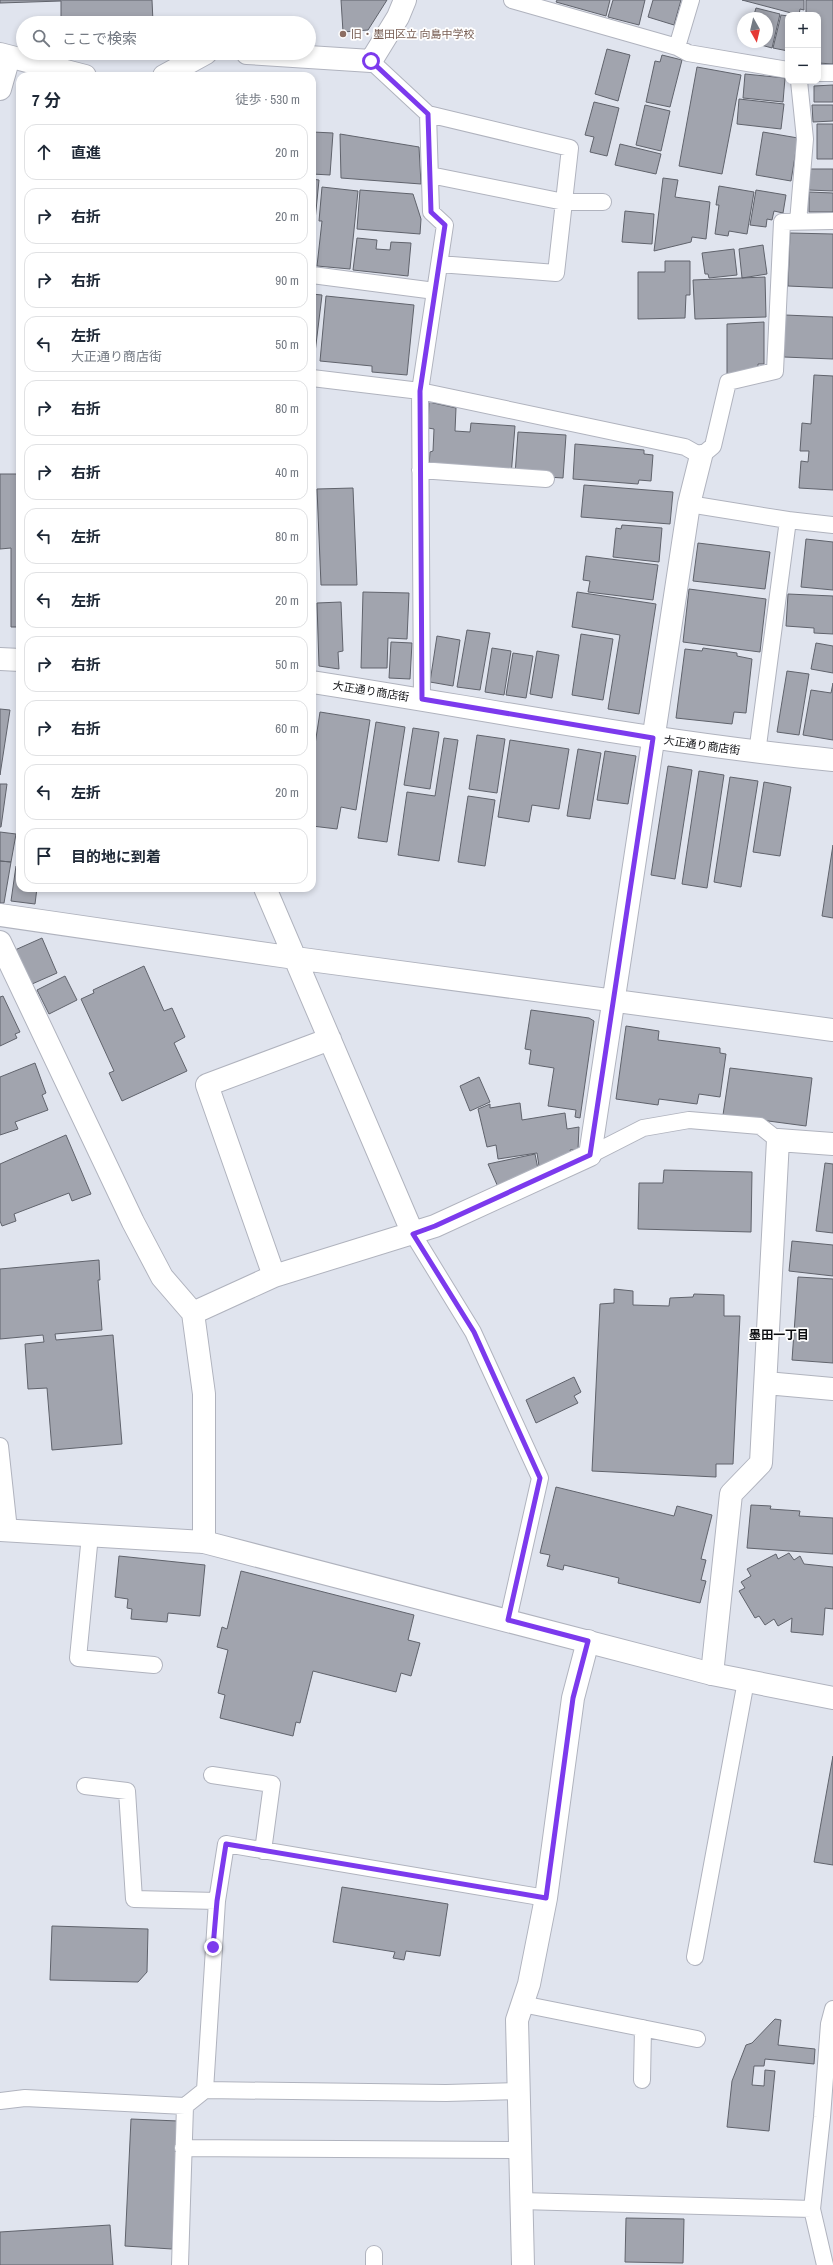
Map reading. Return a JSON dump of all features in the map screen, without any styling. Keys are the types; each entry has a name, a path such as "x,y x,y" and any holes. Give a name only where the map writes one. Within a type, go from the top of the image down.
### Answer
{"street":[{"path":"316,57 371,61 398,17 405,0"},
{"path":"0,89 5,56 16,59"},
{"path":"21,60 69,72"},
{"path":"171,72 193,60"},
{"path":"193,1313 274,1276 435,1226 590,1155 688,504 701,456"},
{"path":"0,659 16,660"},
{"name":"大正通り商店街","path":"316,683 653,738 757,753 833,760"},
{"path":"267,892 413,1234"},
{"path":"0,916 294,958 614,999 833,1030"},
{"path":"0,942 133,1222 162,1277 193,1313 204,1394 204,1542"},
{"path":"274,1276 207,1085 330,1039"},
{"path":"712,1674 731,1494 761,1463 778,1140 833,1144"},
{"path":"766,1383 833,1389"},
{"path":"4,1530 204,1542 712,1674 833,1698"},
{"path":"522,2265 517,2020 529,1984 546,1898 573,1698 588,1641"}],"lane":[{"path":"512,0 677,47 688,53 785,69"},
{"path":"677,47 691,0"},
{"path":"371,61 428,114 570,148 556,273 439,264"},
{"path":"821,73 833,73"},
{"path":"798,222 805,139 799,84"},
{"path":"422,699 420,391 445,225 431,212 428,114"},
{"path":"430,175 564,202 603,202"},
{"path":"316,378 420,391 685,447 701,456 713,446 728,382 775,371 782,222 833,221"},
{"path":"316,276 435,291"},
{"path":"420,470 546,479"},
{"path":"688,504 788,520 833,525"},
{"path":"757,753 788,520"},
{"path":"590,1155 643,1128 689,1120 760,1126 778,1140"},
{"path":"413,1234 474,1332 540,1478 508,1620"},
{"path":"0,1446 4,1530"},
{"path":"90,1535 78,1658 154,1665"},
{"path":"695,1958 746,1681"},
{"path":"212,1775 272,1784 263,1851"},
{"path":"85,1786 127,1791 134,1899 217,1901"},
{"path":"205,2090 217,1901 226,1844 546,1898"},
{"path":"522,2004 697,2039"},
{"path":"825,2265 812,2209 822,2117 829,2024 833,2009"},
{"path":"642,2080 643,2028"},
{"path":"0,2101 25,2098 185,2106 205,2090 446,2093 518,2091"},
{"path":"180,2265 185,2106"},
{"path":"183,2148 519,2150"},
{"path":"521,2201 812,2209"}],"building":[{"path":"0,0 152,0 153,16 61,16 61,1 0,3"},
{"path":"341,0 387,0 368,30 343,32"},
{"path":"557,0 610,0 606,16 556,2"},
{"path":"613,0 645,0 639,25 608,17"},
{"path":"653,0 681,0 674,25 648,17"},
{"path":"742,0 804,0 804,10 800,9 800,12 788,12"},
{"path":"806,0 833,0 833,64 821,63 821,12 806,12"},
{"path":"756,8 772,12 755,12"},
{"path":"773,12 780,14 773,44"},
{"path":"781,15 785,16 785,50 773,48"},
{"path":"607,49 630,55 618,101 595,94"},
{"path":"662,55 682,60 670,107 646,102 655,61 660,62"},
{"path":"697,67 741,75 722,174 679,166"},
{"path":"745,74 785,78 783,102 743,98"},
{"path":"833,85 833,102 814,102 814,86"},
{"path":"739,99 784,104 781,129 737,124"},
{"path":"594,102 619,108 607,156 590,152 594,137 585,135"},
{"path":"645,105 670,111 661,151 636,145"},
{"path":"812,105 833,105 833,121 813,122"},
{"path":"817,124 833,124 833,159 817,159"},
{"path":"316,132 333,133 330,175 316,174"},
{"path":"763,132 798,138 791,181 756,175"},
{"path":"340,134 419,147 421,184 341,178"},
{"path":"620,144 661,154 656,174 615,165"},
{"path":"810,169 833,169 833,191 809,190"},
{"path":"663,178 678,180 675,197 710,202 706,239 692,237 691,242 654,251"},
{"path":"316,180 319,180 316,210"},
{"path":"719,186 754,192 747,234 729,231 728,236 715,234 719,205 716,205"},
{"path":"322,187 358,191 350,269 317,266 322,221 319,221"},
{"path":"360,190 413,194 421,219 420,234 357,229"},
{"path":"756,190 786,195 783,213 774,211 772,220 767,219 766,227 750,225"},
{"path":"809,192 833,193 833,212 809,212"},
{"path":"625,211 654,214 652,244 622,242"},
{"path":"790,233 833,234 833,288 788,286"},
{"path":"357,238 377,240 376,249 390,250 391,242 411,243 408,276 353,270"},
{"path":"763,245 767,274 742,278 739,249"},
{"path":"734,249 737,275 709,278 708,274 705,274 702,253"},
{"path":"665,261 690,261 690,295 686,295 685,318 638,319 638,272 665,272"},
{"path":"765,277 766,317 695,319 693,280"},
{"path":"316,294 322,295 316,344"},
{"path":"326,296 414,305 407,375 372,372 372,366 320,361"},
{"path":"785,315 833,317 833,359 784,357"},
{"path":"764,322 764,364 758,364 758,368 727,375 727,324"},
{"path":"814,375 833,376 833,490 799,488 801,461 808,462 809,451 800,451 802,423 811,424"},
{"path":"429,402 456,408 455,431 470,432 471,423 515,426 511,476 429,466 430,452 433,451 434,429 428,428"},
{"path":"518,432 566,435 563,478 515,475"},
{"path":"575,444 644,450 644,454 653,455 651,481 639,480 638,484 573,479"},
{"path":"0,474 16,474 16,627 11,627 11,548 0,549"},
{"path":"584,485 673,492 670,524 581,517"},
{"path":"353,488 357,585 321,585 317,489"},
{"path":"622,525 662,528 659,562 613,557 616,528 621,529"},
{"path":"806,539 833,542 833,590 801,587"},
{"path":"698,543 770,552 765,589 693,581"},
{"path":"586,556 658,565 653,600 588,592 590,581 583,580"},
{"path":"689,589 766,599 760,652 683,642"},
{"path":"363,592 409,593 407,639 388,638 387,668 361,668"},
{"path":"577,592 656,604 639,714 608,709 620,635 572,627"},
{"path":"788,594 833,596 833,634 814,633 814,628 786,626"},
{"path":"341,602 343,651 338,652 339,669 319,666 317,603"},
{"path":"467,630 490,633 480,690 457,687"},
{"path":"581,634 613,639 603,700 572,695"},
{"path":"437,636 460,640 453,686 430,682"},
{"path":"391,642 412,643 410,679 389,678"},
{"path":"816,643 833,646 833,673 811,669"},
{"path":"492,648 511,651 504,695 485,692"},
{"path":"703,648 737,653 737,656 752,659 746,713 734,712 732,724 676,718 685,649 702,651"},
{"path":"537,651 559,655 552,698 530,694"},
{"path":"513,653 533,656 526,698 506,695"},
{"path":"787,671 809,674 799,735 777,732"},
{"path":"833,683 833,740 803,735 811,690 831,693"},
{"path":"0,709 10,710 0,775"},
{"path":"320,712 370,720 356,810 341,807 337,829 316,826 316,738"},
{"path":"376,722 405,727 387,842 358,838"},
{"path":"413,728 439,732 430,789 404,785"},
{"path":"477,735 505,739 497,793 469,789"},
{"path":"444,738 458,740 439,861 398,855 407,792 435,796"},
{"path":"510,740 569,749 559,809 532,805 529,822 498,817"},
{"path":"578,749 601,753 590,819 567,816"},
{"path":"605,751 636,756 628,804 597,800"},
{"path":"668,766 692,770 675,879 651,875"},
{"path":"699,771 724,775 707,888 682,884"},
{"path":"730,777 758,781 741,887 714,882"},
{"path":"764,782 791,787 780,856 753,852"},
{"path":"0,784 7,784 1,827 0,827"},
{"path":"468,796 495,800 485,866 458,862"},
{"path":"0,832 16,834 11,862 0,861"},
{"path":"833,845 833,918 822,916"},
{"path":"0,861 11,862 4,903 0,903"},
{"path":"16,866 16,892 36,892 35,904 11,901"},
{"path":"42,938 57,973 32,984 15,950"},
{"path":"144,966 164,1011 172,1008 185,1037 174,1043 187,1071 122,1101 109,1073 114,1071 81,999 94,993 93,990"},
{"path":"65,976 77,1000 49,1014 37,990"},
{"path":"3,996 20,1032 15,1034 17,1038 0,1046 0,997"},
{"path":"531,1010 589,1018 594,1021 580,1118 575,1117 576,1110 548,1106 554,1068 529,1064 531,1050 525,1049"},
{"path":"626,1026 659,1031 658,1040 720,1048 720,1053 726,1054 720,1097 699,1094 697,1104 659,1099 658,1105 616,1099"},
{"path":"35,1063 46,1093 42,1095 48,1110 15,1122 18,1129 0,1135 0,1077"},
{"path":"730,1068 812,1078 806,1126 723,1115"},
{"path":"479,1077 490,1102 470,1111 460,1086"},
{"path":"520,1103 522,1120 565,1113 567,1129 579,1127 578,1149 570,1150 572,1155 556,1158 557,1161 539,1166 537,1153 498,1159 496,1145 487,1147 478,1109 490,1104 490,1108"},
{"path":"66,1135 91,1194 72,1201 69,1193 14,1214 16,1221 2,1226 0,1221 0,1164"},
{"path":"535,1154 538,1169 498,1187 488,1164"},
{"path":"825,1163 833,1164 833,1233 816,1231"},
{"path":"664,1170 752,1172 751,1232 638,1229 639,1183 663,1183"},
{"path":"792,1241 833,1245 833,1276 789,1271"},
{"path":"99,1260 100,1280 98,1280 102,1330 55,1334 56,1340 113,1335 122,1444 52,1450 47,1388 28,1389 25,1344 44,1342 43,1335 0,1339 0,1269"},
{"path":"798,1277 833,1279 833,1363 792,1360"},
{"path":"614,1289 633,1291 633,1305 669,1306 670,1298 693,1297 694,1294 724,1295 724,1316 740,1316 733,1464 716,1464 716,1477 592,1471 600,1304 614,1303"},
{"path":"574,1377 581,1392 574,1396 578,1403 536,1423 526,1400"},
{"path":"556,1487 674,1516 677,1506 712,1515 701,1559 706,1560 701,1580 706,1581 700,1603 618,1583 619,1578 564,1565 563,1570 547,1566 550,1555 540,1553"},
{"path":"751,1505 771,1506 770,1509 800,1511 799,1516 833,1518 833,1554 747,1548"},
{"path":"789,1553 794,1560 800,1556 804,1564 833,1567 833,1609 825,1608 823,1635 791,1632 792,1618 778,1626 774,1619 765,1625 759,1616 755,1618 739,1591 745,1588 741,1582 751,1576 747,1569 776,1554 778,1559"},
{"path":"119,1556 205,1565 200,1616 168,1613 167,1622 131,1619 132,1609 127,1608 128,1599 115,1597"},
{"path":"241,1571 414,1615 408,1640 420,1643 411,1676 401,1673 396,1692 313,1671 300,1723 296,1722 293,1736 220,1718 225,1695 218,1693 228,1650 217,1647 222,1627 227,1629"},
{"path":"833,1756 833,1865 814,1862"},
{"path":"342,1887 448,1904 440,1956 406,1951 404,1960 393,1958 395,1952 333,1942"},
{"path":"52,1926 148,1929 147,1972 138,1982 50,1980"},
{"path":"775,2019 781,2020 778,2045 815,2049 814,2064 765,2059 764,2066 754,2066 752,2085 764,2086 765,2070 775,2071 769,2131 727,2127 732,2081 746,2045 752,2043"},
{"path":"131,2119 178,2121 172,2249 125,2246"},
{"path":"626,2218 684,2219 683,2263 625,2262"},
{"path":"110,2225 113,2265 0,2265 0,2232"}],"place":[{"name":"旧・墨田区立 向島中学校","path":"343,34"}],"district":[{"name":"墨田一丁目","path":"779,1335"}],"route":[{"path":"213,1947 217,1901 226,1844 546,1898 573,1698 588,1641 508,1620 540,1478 474,1332 413,1234 435,1226 590,1155 653,738 422,699 420,391 445,225 431,212 428,114 371,61"}]}
